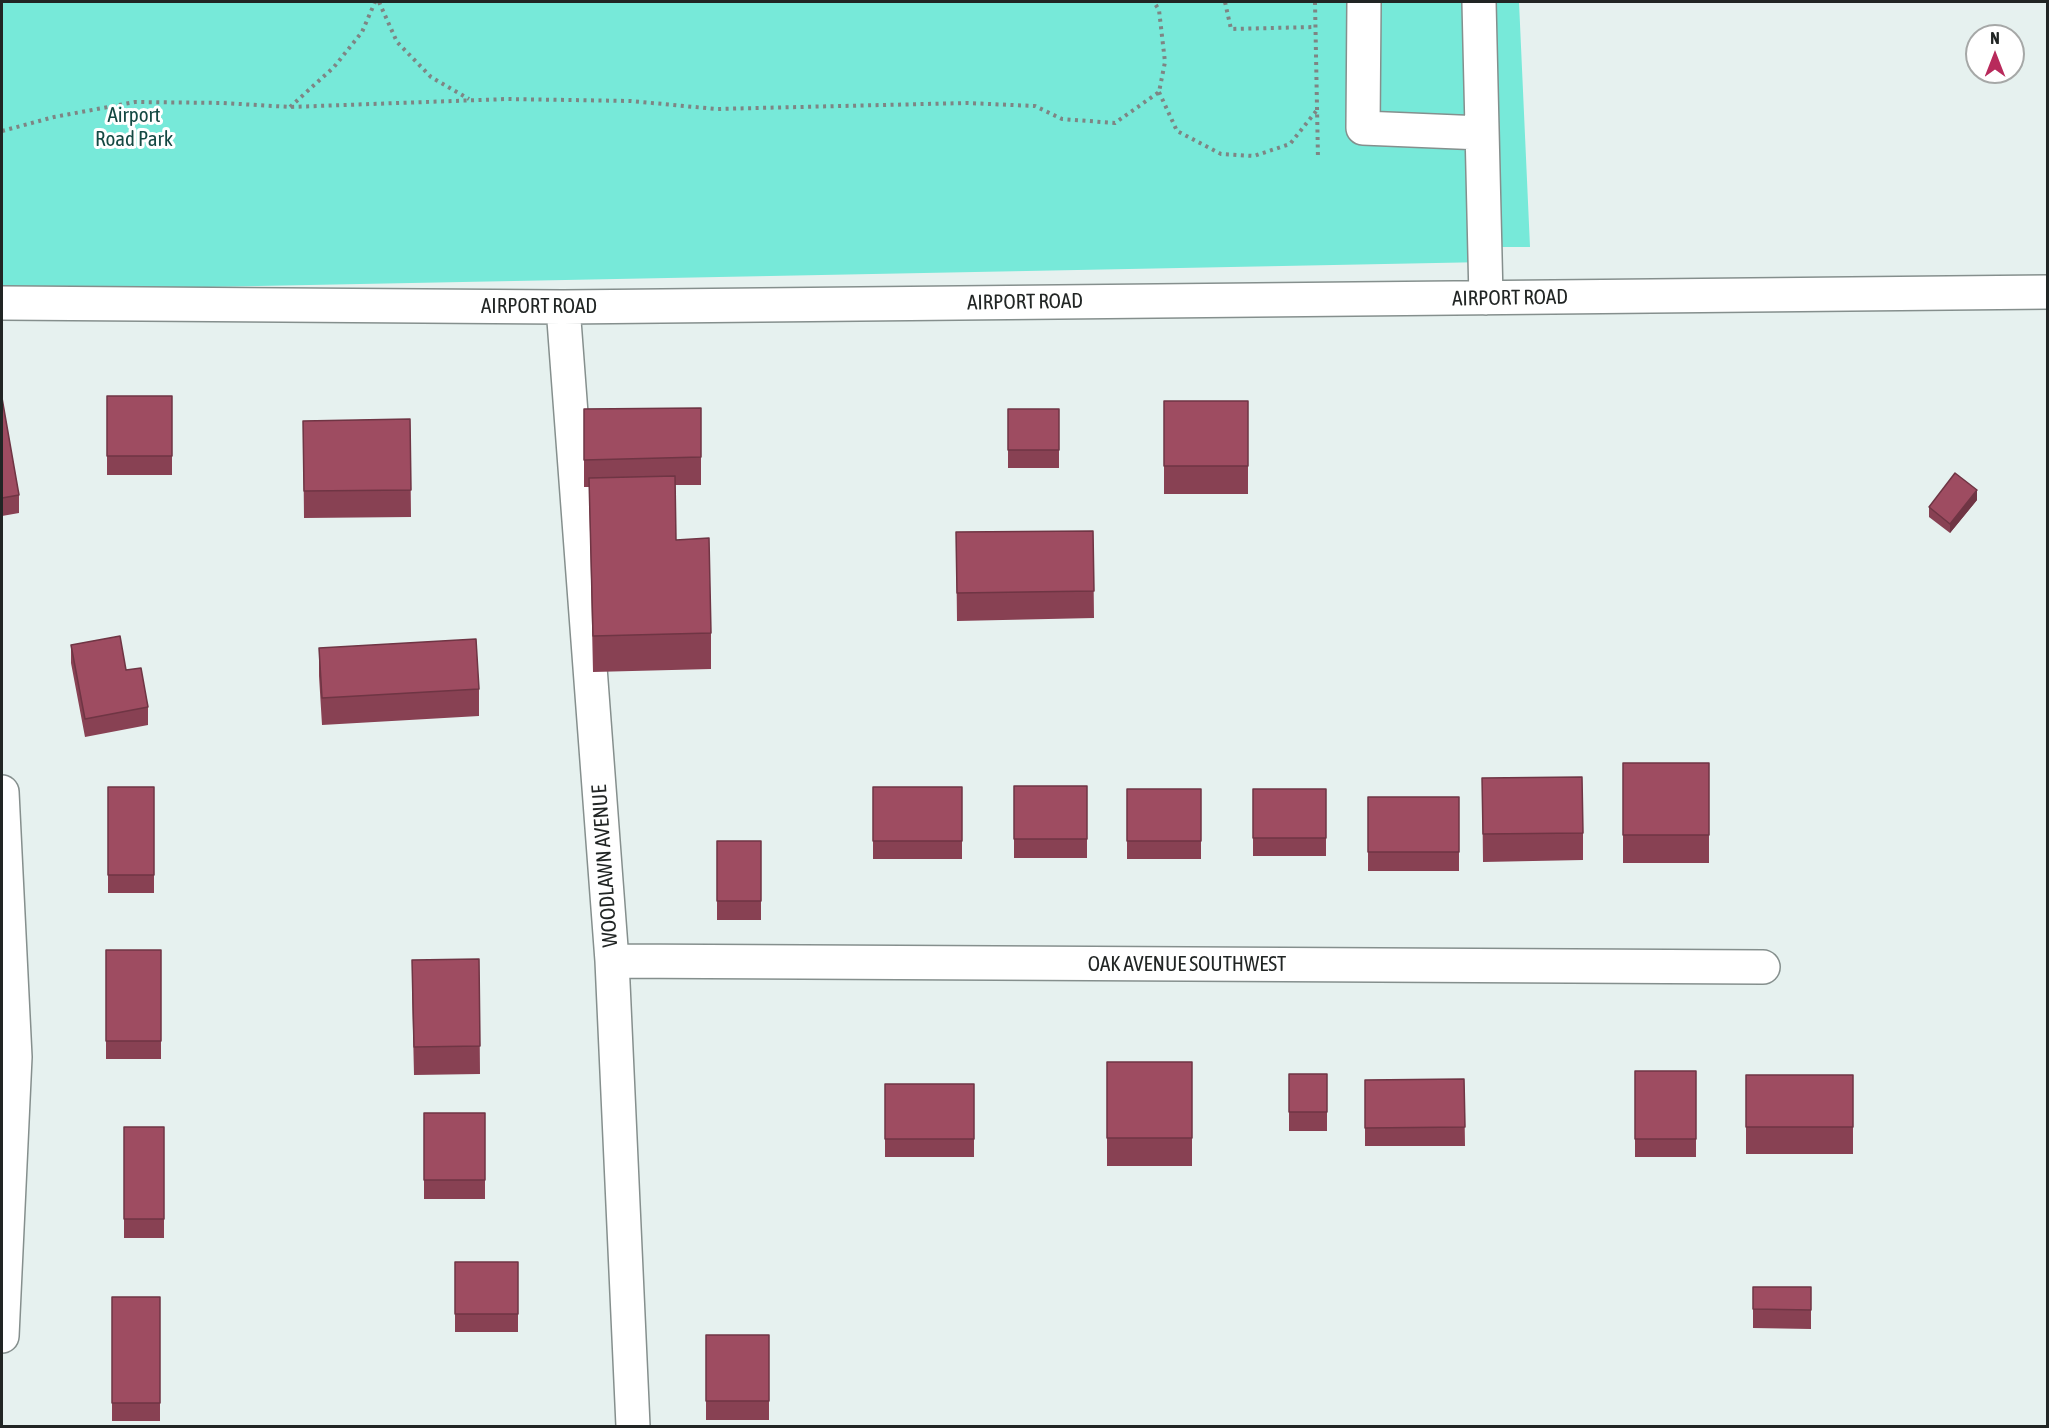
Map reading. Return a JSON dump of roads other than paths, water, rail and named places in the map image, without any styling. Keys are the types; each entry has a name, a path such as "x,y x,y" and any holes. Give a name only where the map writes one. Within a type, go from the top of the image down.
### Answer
{"street":[{"path":"1364,2 1363,128 1482,134"},
{"path":"1479,2 1486,298"},
{"name":"AIRPORT ROAD","path":"2,303 563,307 2048,292"},
{"name":"WOODLAWN AVENUE","path":"563,307 612,961 633,1426"},
{"path":"2,792 15,1057 2,1336"},
{"name":"OAK AVENUE SOUTHWEST","path":"612,961 1763,967"}],"park label":[{"name":"Airport Road Park","path":"134,127"}]}
